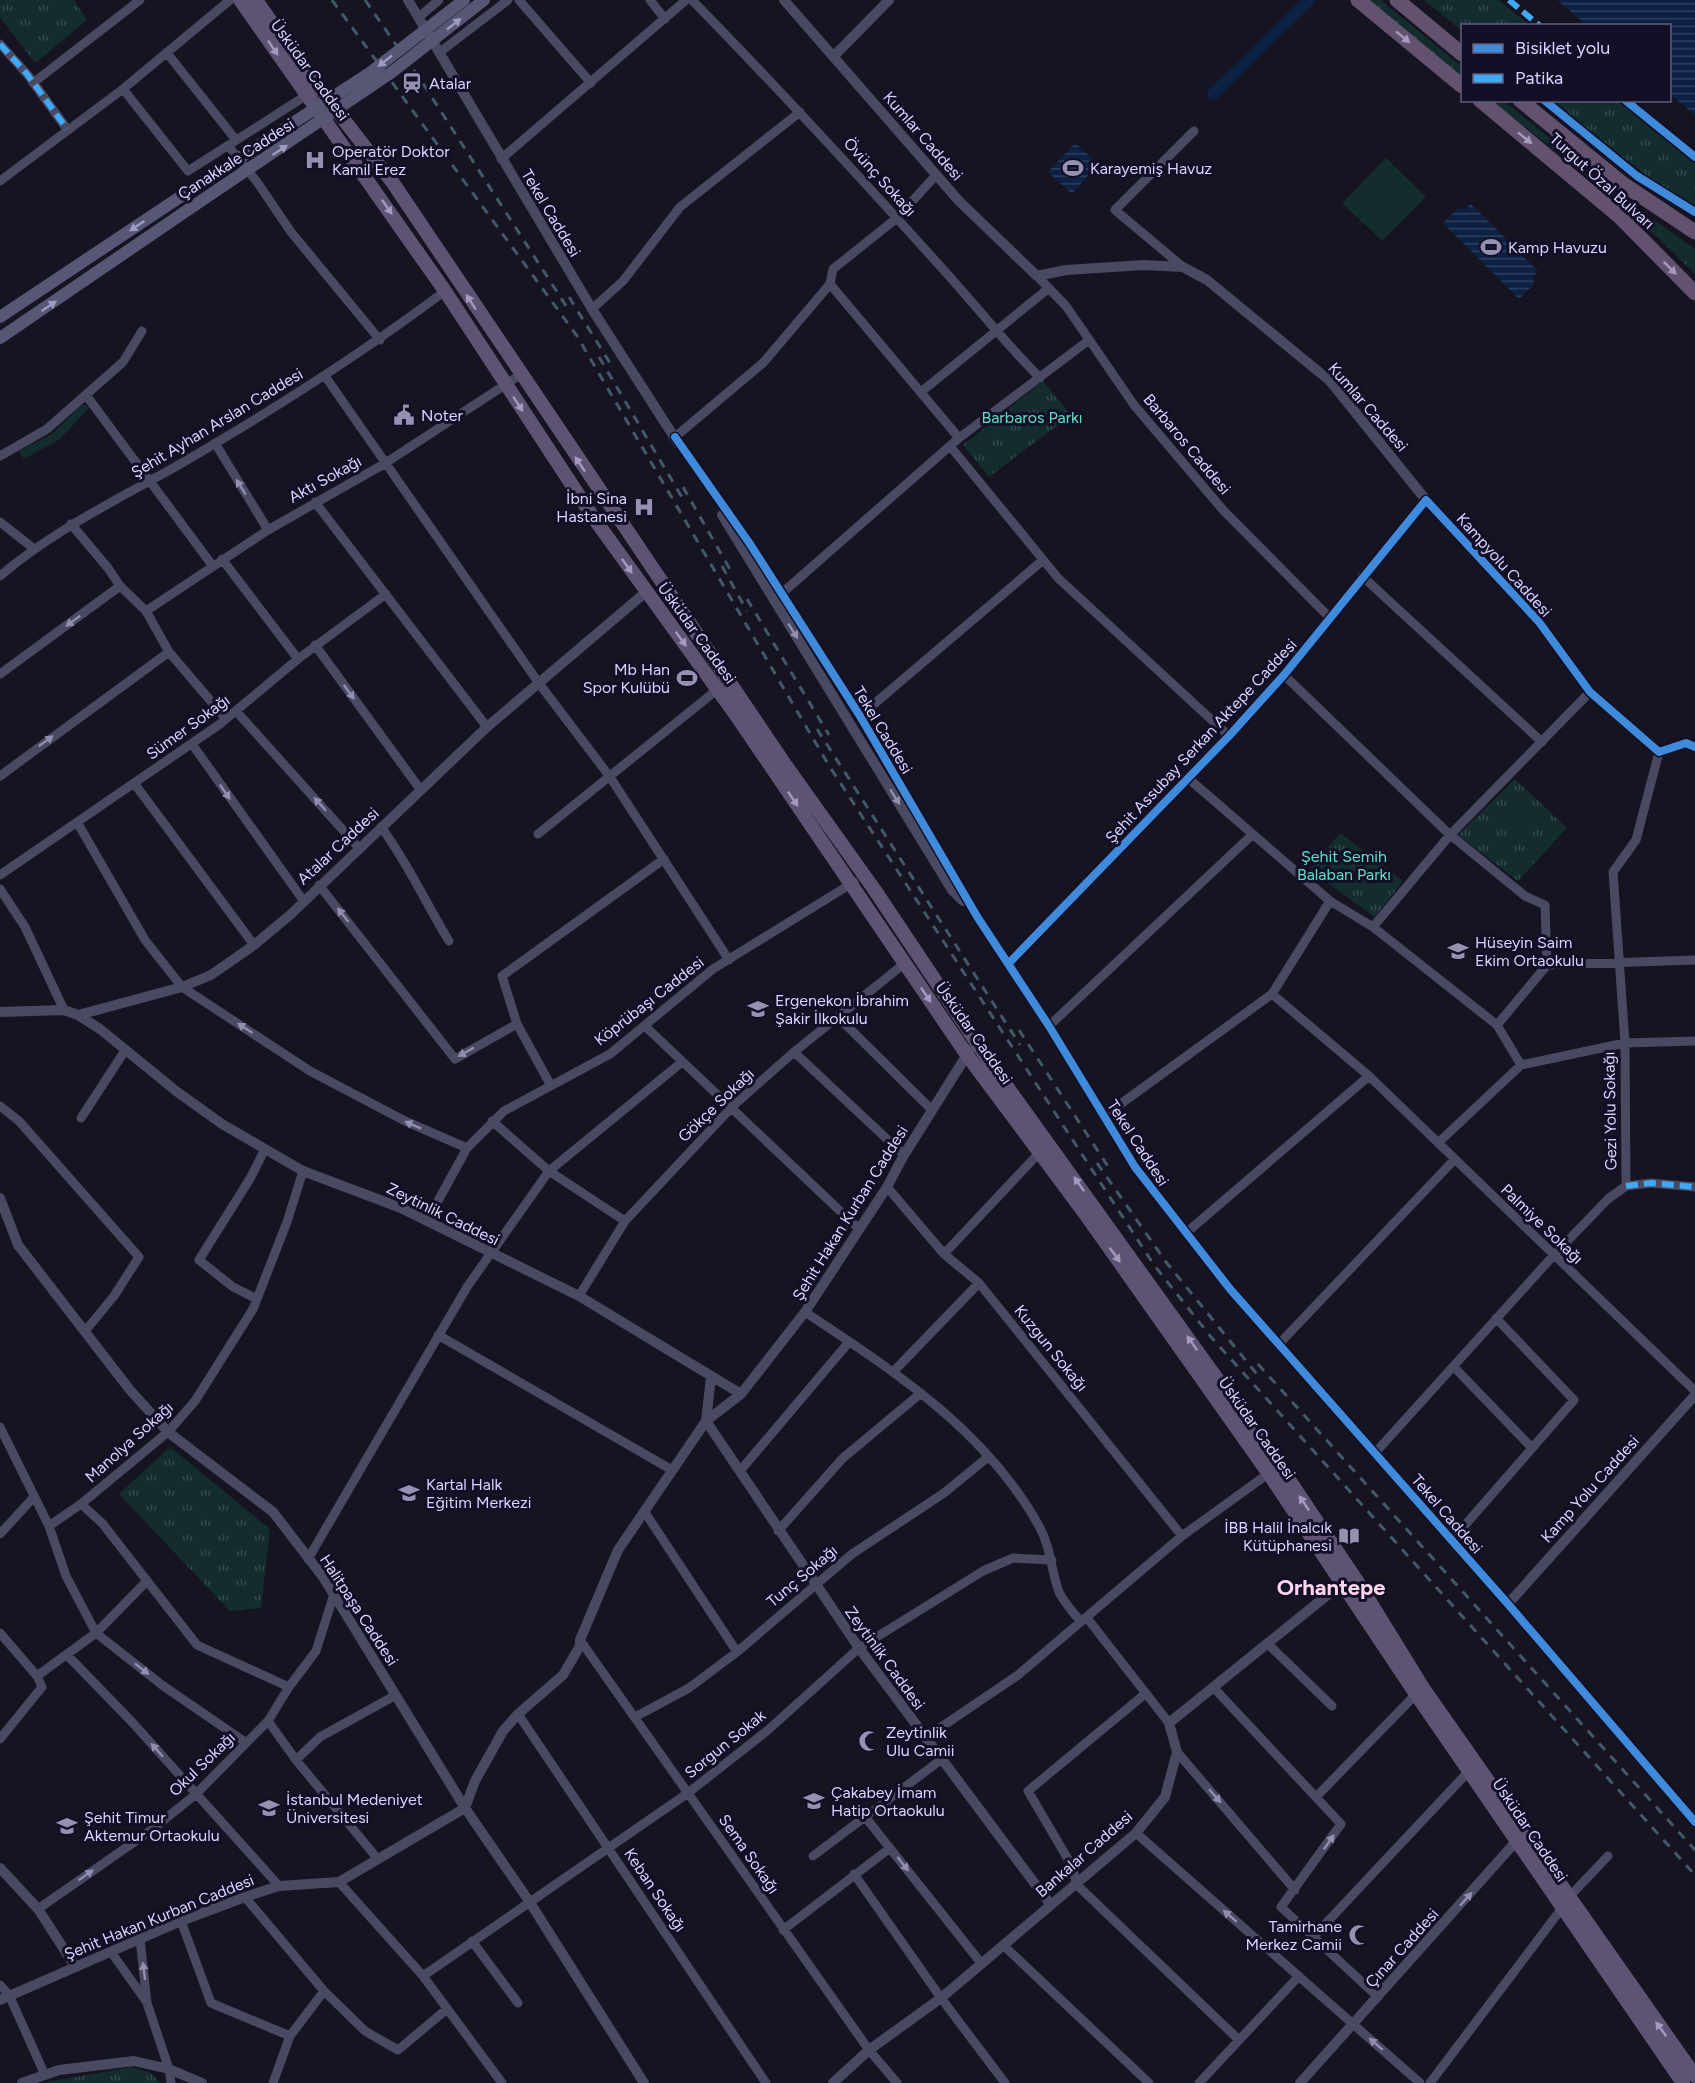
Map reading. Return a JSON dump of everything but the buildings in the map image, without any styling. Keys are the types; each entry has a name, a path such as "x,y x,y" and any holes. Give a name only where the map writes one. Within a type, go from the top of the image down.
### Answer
{"highway":[{"path":"1358,0 1461,85"},
{"path":"1397,0 1461,53"},
{"name":"Turgut Özal Bulvarı","path":"1482,102 1611,210 1695,293"},
{"name":"Turgut Özal Bulvarı","path":"1522,102 1623,184 1695,232"}],"main road":[{"name":"Üsküdar Caddesi","path":"240,0 313,92 393,183 660,582 864,876 975,1041 1274,1469 1348,1579 1469,1771 1521,1836"},
{"name":"Üsküdar Caddesi","path":"256,0 313,92 506,385 646,592 718,689 967,1055 1274,1469"},
{"name":"Çanakkale Caddesi","path":"0,317 371,72 464,0"},
{"name":"Çanakkale Caddesi","path":"0,338 393,72 484,0"},
{"path":"646,592 660,582"},
{"name":"Üsküdar Caddesi","path":"1420,1691 1521,1836 1683,2083"},
{"name":"Üsküdar Caddesi","path":"1565,1903 1695,2076"}],"street":[{"path":"33,83 140,0"},
{"path":"0,167 3,179 123,89 230,0"},
{"name":"Tekel Caddesi","path":"408,0 592,309 675,437 952,890 978,918"},
{"path":"419,17 438,0"},
{"path":"441,52 508,0"},
{"path":"519,0 591,83"},
{"path":"650,0 665,19"},
{"path":"501,159 686,0"},
{"name":"Övünç Sokağı","path":"692,0 800,112 971,299 996,332 1040,378"},
{"name":"Kumlar Caddesi","path":"784,0 959,201 1037,276 1065,270 1144,265 1183,267 1207,280 1330,381 1426,500"},
{"path":"834,57 889,0"},
{"path":"0,44 67,129"},
{"path":"168,53 291,231 380,340"},
{"path":"123,89 188,171 313,92"},
{"path":"592,309 623,281 680,207 800,112"},
{"path":"1183,267 1115,210 1194,131"},
{"path":"675,437 763,363 830,284 832,269 897,218 936,175"},
{"name":"Barbaros Caddesi","path":"1037,276 1066,306 1134,405 1223,510 1330,618"},
{"path":"830,284 959,438"},
{"path":"921,392 1049,288"},
{"name":"Şehit Ayhan Arslan Caddesi","path":"0,576 33,548 71,524 215,444 325,376 380,340 445,291"},
{"path":"0,456 47,429 86,395 123,362 142,331"},
{"path":"781,594 959,438 1089,340"},
{"name":"Aktı Sokağı","path":"146,611 212,565 315,501 384,464 520,375"},
{"path":"325,376 384,464 538,682 610,777 729,960"},
{"path":"86,395 212,565"},
{"name":"Tekel Caddesi","path":"675,437 750,544 860,716 978,918 1049,1026 1134,1167 1278,1345 1508,1604 1695,1822"},
{"path":"215,444 268,530"},
{"path":"950,446 1058,578 1229,736"},
{"name":"Şehit Assubay Serkan Aktepe Caddesi","path":"1008,964 1189,779 1284,675 1362,576 1426,500"},
{"name":"Kampyolu Caddesi","path":"1426,500 1539,622 1590,692 1659,752"},
{"path":"315,501 486,727"},
{"path":"0,522 33,548"},
{"path":"71,524 120,586 146,611 169,652 226,719"},
{"path":"222,559 298,658"},
{"path":"860,716 1043,560"},
{"path":"1362,576 1542,742"},
{"path":"0,675 120,586"},
{"name":"Atalar Caddesi","path":"78,1015 182,987 211,975 254,945 486,727 646,592"},
{"name":"Sümer Sokağı","path":"0,875 192,744 236,711 298,658 386,594"},
{"path":"315,645 420,789"},
{"path":"0,776 169,652"},
{"path":"1284,675 1450,836 1525,896 1545,906 1547,965 1497,1024"},
{"path":"538,834 718,689"},
{"path":"1373,927 1450,836 1590,692"},
{"path":"236,711 359,848"},
{"path":"1659,752 1686,742 1695,747"},
{"path":"192,744 303,900"},
{"name":"Gezi Yolu Sokağı","path":"1375,1453 1553,1256 1608,1199 1626,1186 1625,1043 1613,872 1636,840 1659,752"},
{"path":"1189,779 1329,901 1373,927 1497,1024 1521,1065"},
{"path":"134,783 254,945"},
{"path":"77,822 145,940 182,987 310,1071 405,1121 467,1148"},
{"path":"381,827 405,858 423,899 449,941"},
{"path":"1049,1026 1254,834"},
{"path":"550,1084 517,1024 502,976 664,859"},
{"name":"Köprübaşı Caddesi","path":"427,1221 467,1148 492,1121 516,1102 610,1054 646,1027 713,969 864,876"},
{"path":"319,885 455,1059 517,1024"},
{"path":"0,889 25,927 64,1010"},
{"path":"1104,1116 1272,994 1329,901"},
{"path":"1547,965 1695,960"},
{"name":"Gökçe Sokağı","path":"579,1296 625,1221 730,1109 794,1052 905,963"},
{"name":"Palmiye Sokağı","path":"1272,994 1369,1076 1695,1393"},
{"path":"0,1012 64,1010 78,1015"},
{"name":"Zeytinlik Caddesi","path":"78,1015 100,1029 124,1052 222,1124 303,1171 401,1208 489,1254 579,1296 741,1394"},
{"path":"837,1017 932,1110"},
{"path":"646,1027 858,1228"},
{"name":"Şehit Hakan Kurban Caddesi","path":"706,1421 741,1394 805,1312 887,1187 904,1155 975,1041"},
{"path":"1438,1143 1521,1065 1625,1043 1695,1041"},
{"path":"81,1118 124,1052"},
{"path":"794,1052 904,1155"},
{"path":"308,1559 438,1335 489,1254 549,1172 682,1062"},
{"path":"1186,1233 1369,1076"},
{"path":"0,1106 19,1121 139,1257 114,1296 86,1330"},
{"path":"492,1121 549,1172 625,1221"},
{"path":"255,1298 233,1287 200,1260 251,1177 265,1149"},
{"path":"944,1254 1040,1152"},
{"path":"1278,1345 1454,1160"},
{"name":"Manolya Sokağı","path":"49,1526 81,1504 168,1432 195,1401 253,1309 255,1298 287,1222 303,1171"},
{"path":"1626,1186 1651,1183 1695,1187"},
{"name":"Kuzgun Sokağı","path":"887,1187 944,1254 979,1283 1182,1536"},
{"name":"Halitpaşa Caddesi","path":"0,1198 18,1245 86,1330 130,1390 168,1432 273,1512 334,1594 465,1808 529,1902 644,2083"},
{"path":"894,1371 979,1283"},
{"path":"805,1312 894,1371 973,1438 1014,1487 1040,1528 1052,1560 1060,1593 1169,1723 1177,1752 1295,1890"},
{"path":"1452,1540 1574,1400 1496,1318"},
{"path":"438,1335 672,1470"},
{"path":"740,1471 849,1342"},
{"path":"1454,1367 1532,1448"},
{"path":"465,1808 481,1771 503,1731 518,1714 563,1675 580,1646 580,1640 618,1550 706,1421 711,1377"},
{"path":"778,1531 843,1458 921,1393"},
{"name":"Kamp Yolu Caddesi","path":"1508,1604 1695,1393"},
{"name":"Zeytinlik Caddesi","path":"706,1421 859,1648 1050,1904"},
{"path":"0,1427 33,1498 49,1526 66,1576 96,1633 162,1685 245,1742"},
{"name":"Tunç Sokağı","path":"635,1717 688,1688 737,1652 815,1583 852,1554 944,1493 988,1457"},
{"path":"925,1738 1018,1675 1182,1536 1274,1469"},
{"path":"0,1534 33,1498"},
{"path":"81,1504 102,1523 196,1645 289,1687"},
{"path":"644,1511 737,1652"},
{"name":"Sorgun Sokak","path":"423,1976 688,1793 768,1730 859,1648 983,1570 1013,1558 1052,1560"},
{"path":"1169,1723 1348,1579"},
{"path":"37,1676 68,1656 96,1633 146,1582"},
{"name":"Okul Sokağı","path":"38,1909 150,1831 195,1795 268,1721 289,1687 316,1651 334,1594"},
{"path":"0,1739 42,1687 37,1676 1,1635"},
{"name":"Sema Sokağı","path":"580,1640 783,1930 869,2050 897,2083"},
{"path":"1268,1644 1332,1706"},
{"path":"68,1656 132,1722 195,1795 279,1886"},
{"path":"1213,1687 1341,1824 1281,1907 1378,1997"},
{"path":"1317,1796 1420,1691"},
{"path":"1145,1694 1029,1791 1072,1866 1077,1885 1239,2040"},
{"path":"297,1760 320,1737 396,1695"},
{"name":"Keban Sokağı","path":"518,1714 766,2083"},
{"path":"268,1721 377,1858"},
{"name":"Bankalar Caddesi","path":"833,2083 869,2050 940,1998 1050,1904 1077,1885 1136,1833 1165,1797 1177,1752"},
{"path":"813,1856 942,1759"},
{"path":"1314,1936 1469,1771"},
{"name":"Şehit Hakan Kurban Caddesi","path":"5,1998 182,1920 245,1897 279,1886 339,1882 465,1808"},
{"path":"866,1818 981,1963"},
{"path":"1136,1833 1420,2083"},
{"name":"Çınar Caddesi","path":"1300,2083 1521,1836"},
{"path":"783,1930 890,1848"},
{"path":"1430,2083 1565,1903 1608,1856"},
{"path":"0,1868 38,1909 75,1966"},
{"path":"854,1874 999,2081"},
{"path":"339,1882 423,1976 502,2083"},
{"path":"245,1897 324,1991 365,2031 398,2050 447,2009"},
{"path":"182,1920 211,2003 290,2036"},
{"path":"140,1939 147,2003 169,2069 171,2083"},
{"path":"472,1941 518,2003"},
{"path":"1003,1945 1149,2083"},
{"path":"111,1952 147,2003"},
{"path":"1198,2083 1299,1976"},
{"path":"0,1985 45,2075"},
{"path":"273,2083 290,2036 324,1991"},
{"path":"22,2083 59,2070 134,2061 169,2069 202,2083"}],"green space":[{"path":"0,0 74,0 87,20 35,63 0,17"},
{"path":"1369,0 1381,0 1461,66 1461,76"},
{"path":"1424,0 1499,0 1528,24 1461,24 1461,30"},
{"path":"1493,102 1505,102 1623,198 1695,249 1695,274 1647,228 1571,163"},
{"path":"1551,102 1622,102 1695,163 1695,213"},
{"path":"1386,158 1426,197 1382,241 1342,203"},
{"name":"Barbaros Parkı","path":"1043,381 1071,415 989,477 963,445"},
{"path":"82,405 88,405 89,408 60,439 24,459 19,451 52,434"},
{"path":"1515,779 1567,828 1518,881 1458,835"},
{"path":"1511,799 1540,825 1526,839 1498,813"},
{"name":"Şehit Semih Balaban Parkı","path":"1340,833 1403,881 1375,917 1309,870"},
{"path":"170,1447 270,1529 261,1608 230,1611 119,1494"},
{"path":"132,2067 151,2073 160,2083 41,2083"}],"water":[{"path":"1557,0 1695,0 1695,115 1671,95 1671,24 1586,24"},
{"name":"Karayemiş Havuz","path":"1075,143 1098,164 1072,194 1048,172"},
{"name":"Kamp Havuzu","path":"1471,204 1538,271 1533,277 1534,284 1519,299 1443,223 1458,208 1465,210"}],"waterway":[{"path":"1213,94 1309,0"}],"railway":[{"path":"332,0 577,336 828,764 1154,1265 1211,1337 1695,1875"},
{"path":"365,0 422,82 568,309"},
{"path":"569,297 610,363"},
{"path":"599,357 683,499"},
{"path":"683,487 732,573"},
{"path":"722,566 747,611"},
{"path":"747,599 829,735"},
{"path":"817,729 1020,1045"},
{"path":"1019,1030 1109,1168"},
{"path":"1097,1163 1166,1262 1260,1378"},
{"path":"1258,1364 1695,1850"}],"marked path":[{"path":"1509,0 1538,24"},
{"path":"0,44 27,74 67,129"},
{"path":"1626,1186 1651,1183 1695,1187"}],"cycle path":[{"path":"1546,102 1637,176 1695,212"},
{"path":"1627,102 1695,157"},
{"path":"675,437 750,544 860,716 978,918 1049,1026 1135,1167 1230,1289 1508,1604 1695,1822"},
{"path":"1008,964 1229,736 1284,675 1426,500 1539,622 1590,692 1659,752 1686,743 1695,747"}],"place":[{"name":"Atalar","path":"412,83"},
{"name":"Operatör Doktor Kamil Erez","path":"315,160"},
{"name":"Karayemiş Havuz","path":"1073,168"},
{"name":"Kamp Havuzu","path":"1491,247"},
{"name":"Noter","path":"404,415"},
{"name":"İbni Sina Hastanesi","path":"644,507"},
{"name":"Mb Han Spor Kulübü","path":"687,678"},
{"name":"Hüseyin Saim Ekim Ortaokulu","path":"1458,951"},
{"name":"Ergenekon İbrahim Şakir İlkokulu","path":"758,1009"},
{"name":"Kartal Halk Eğitim Merkezi","path":"409,1493"},
{"name":"İBB Halil İnalcık Kütüphanesi","path":"1349,1536"},
{"name":"Zeytinlik Ulu Camii","path":"869,1741"},
{"name":"Çakabey İmam Hatip Ortaokulu","path":"814,1801"},
{"name":"İstanbul Medeniyet Üniversitesi","path":"269,1808"},
{"name":"Şehit Timur Aktemur Ortaokulu","path":"67,1826"},
{"name":"Tamirhane Merkez Camii","path":"1359,1935"}],"district":[{"name":"Orhantepe","path":"1331,1587"}]}
